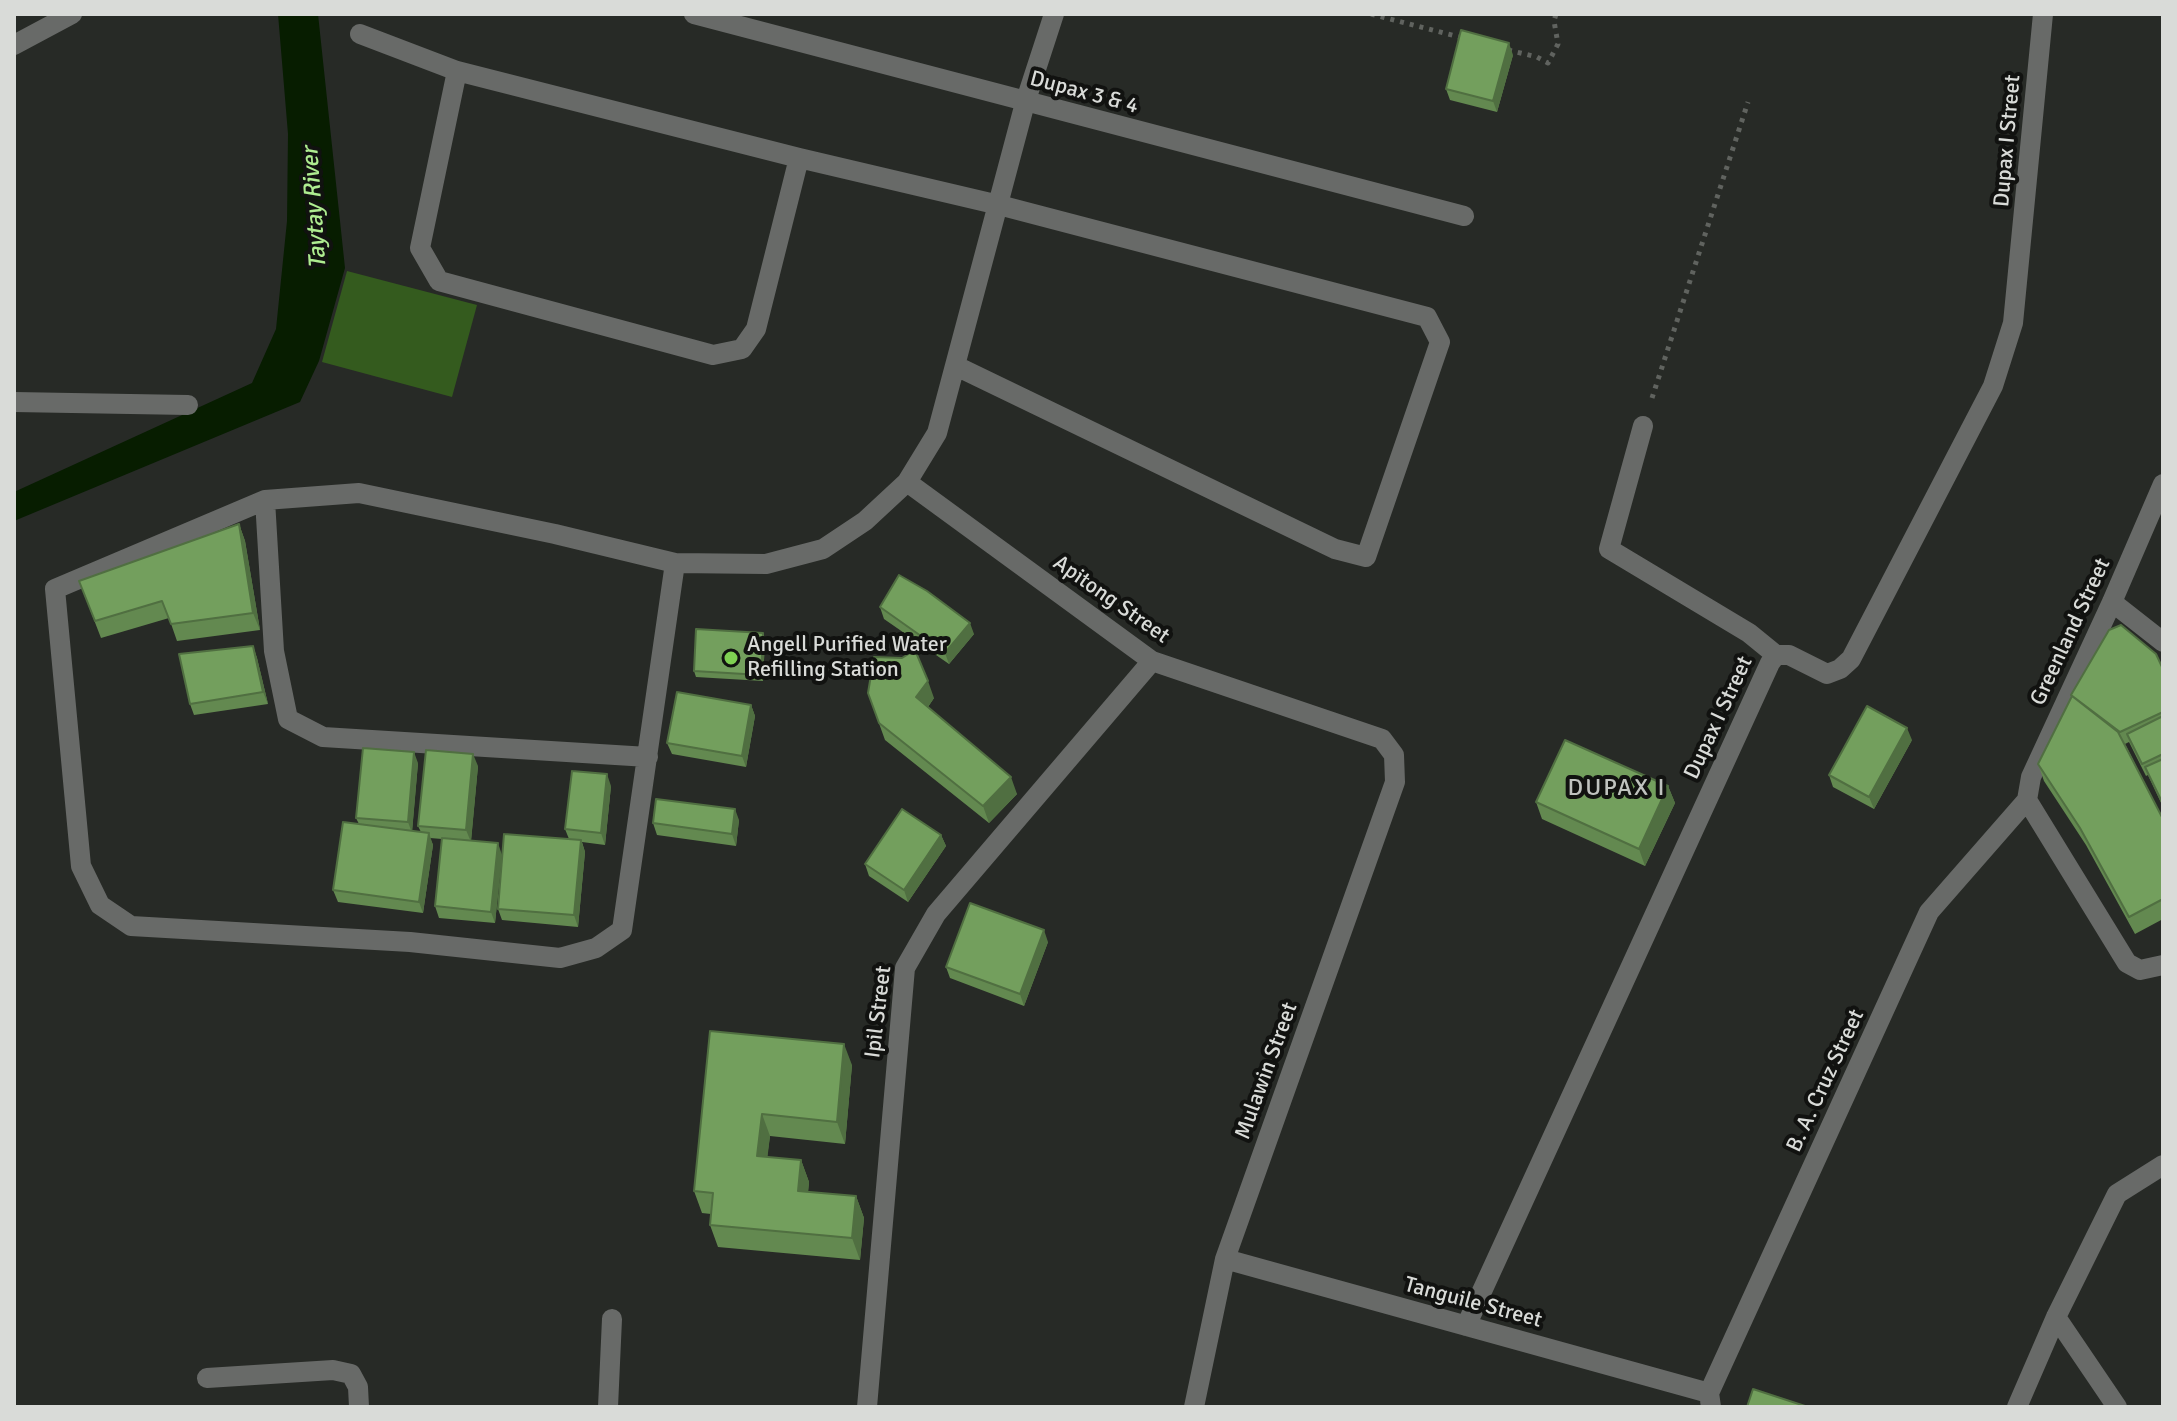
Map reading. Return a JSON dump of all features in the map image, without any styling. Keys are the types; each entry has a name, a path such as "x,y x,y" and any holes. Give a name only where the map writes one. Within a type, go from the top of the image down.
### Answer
{"street":[{"path":"14,45 72,14"},
{"name":"Dupax 3 & 4","path":"694,14 1464,216"},
{"path":"675,563 622,930 596,948 560,958 410,942 131,926 100,905 81,866 55,589 265,500 359,493 675,563 766,564 823,549 865,521 907,482 937,433 1025,103 1054,14"},
{"name":"Dupax I Street","path":"1466,1326 1776,655 1789,655 1827,674 1840,669 1851,659 1993,386 2013,323 2043,14"},
{"path":"360,34 457,71 999,205 1427,317 1440,342 1366,557 1335,549 956,366"},
{"path":"457,71 420,248 439,281 713,355 742,349 756,329 799,158"},
{"path":"14,402 188,405"},
{"path":"1643,426 1609,549 1749,633 1776,655"},
{"name":"Apitong Street","path":"907,482 1152,661 1382,739 1394,755"},
{"name":"Greenland Street","path":"2027,800 2031,777 2163,484"},
{"path":"265,500 274,651 288,719 323,737 648,757"},
{"path":"2112,602 2163,642"},
{"name":"Ipil Street","path":"867,1407 905,968 936,914 1152,661"},
{"name":"Mulawin Street","path":"1194,1407 1225,1259 1395,782 1394,755"},
{"path":"2027,800 2127,963 2140,970 2163,965"},
{"name":"B. A. Cruz Street","path":"1710,1400 1929,912 2027,800"},
{"path":"2017,1407 2056,1317 2117,1194 2163,1165"},
{"name":"Tanguile Street","path":"1225,1259 1466,1326 1710,1400"},
{"path":"2056,1317 2117,1407"},
{"path":"608,1407 612,1319"},
{"path":"207,1378 333,1370 351,1374 358,1387 359,1407"}],"path":[{"path":"1371,14 1477,42"},
{"path":"1507,49 1548,63 1558,44 1554,21 1556,14"},
{"path":"1643,426 1748,102"}],"green space":[{"path":"347,271 477,305 452,397 322,362"}],"water":[{"name":"Taytay River","path":"278,14 318,14 345,268 319,361 300,402 14,521 14,492 252,383 276,329 287,221 288,134"}],"building":[{"path":"1461,30 1509,43 1493,101 1446,89"},
{"path":"239,524 253,613 171,624 162,601 95,621 79,581"},
{"path":"899,575 927,591 970,623 945,653 880,607"},
{"path":"2121,625 2156,654 2163,669 2163,712 2120,732 2071,695 2109,630"},
{"name":"Angell Purified Water Refilling Station","path":"696,629 763,633 761,675 694,671"},
{"path":"253,646 263,692 190,704 179,654"},
{"path":"915,650 928,681 916,697 1011,777 983,806 879,723 868,693 874,657 902,658"},
{"path":"677,692 751,705 742,756 667,743"},
{"path":"2072,696 2118,732 2163,819 2163,899 2129,917 2080,828 2038,764"},
{"path":"1867,706 1907,728 1869,797 1829,775"},
{"path":"2163,716 2163,754 2142,764 2127,734"},
{"path":"1565,740 1668,786 1639,849 1536,802"},
{"path":"363,748 414,752 408,822 356,818"},
{"path":"426,750 473,754 466,830 418,826"},
{"path":"2163,759 2163,804 2145,767"},
{"path":"572,771 607,774 601,833 565,829"},
{"path":"656,799 735,809 732,834 653,823"},
{"path":"902,809 941,835 904,890 865,864"},
{"path":"343,822 429,833 419,902 333,890"},
{"path":"504,834 581,840 574,915 498,909"},
{"path":"442,838 498,843 491,912 435,906"},
{"path":"970,903 1044,930 1020,994 946,967"},
{"path":"710,1031 844,1044 837,1122 762,1114 757,1156 801,1160 798,1191 856,1196 852,1238 710,1225 713,1193 694,1191"},
{"path":"1753,1389 1808,1407 1747,1407"}],"place":[{"name":"Angell Purified Water Refilling Station","path":"731,658"}],"district":[{"name":"DUPAX I","path":"1617,789"}]}
